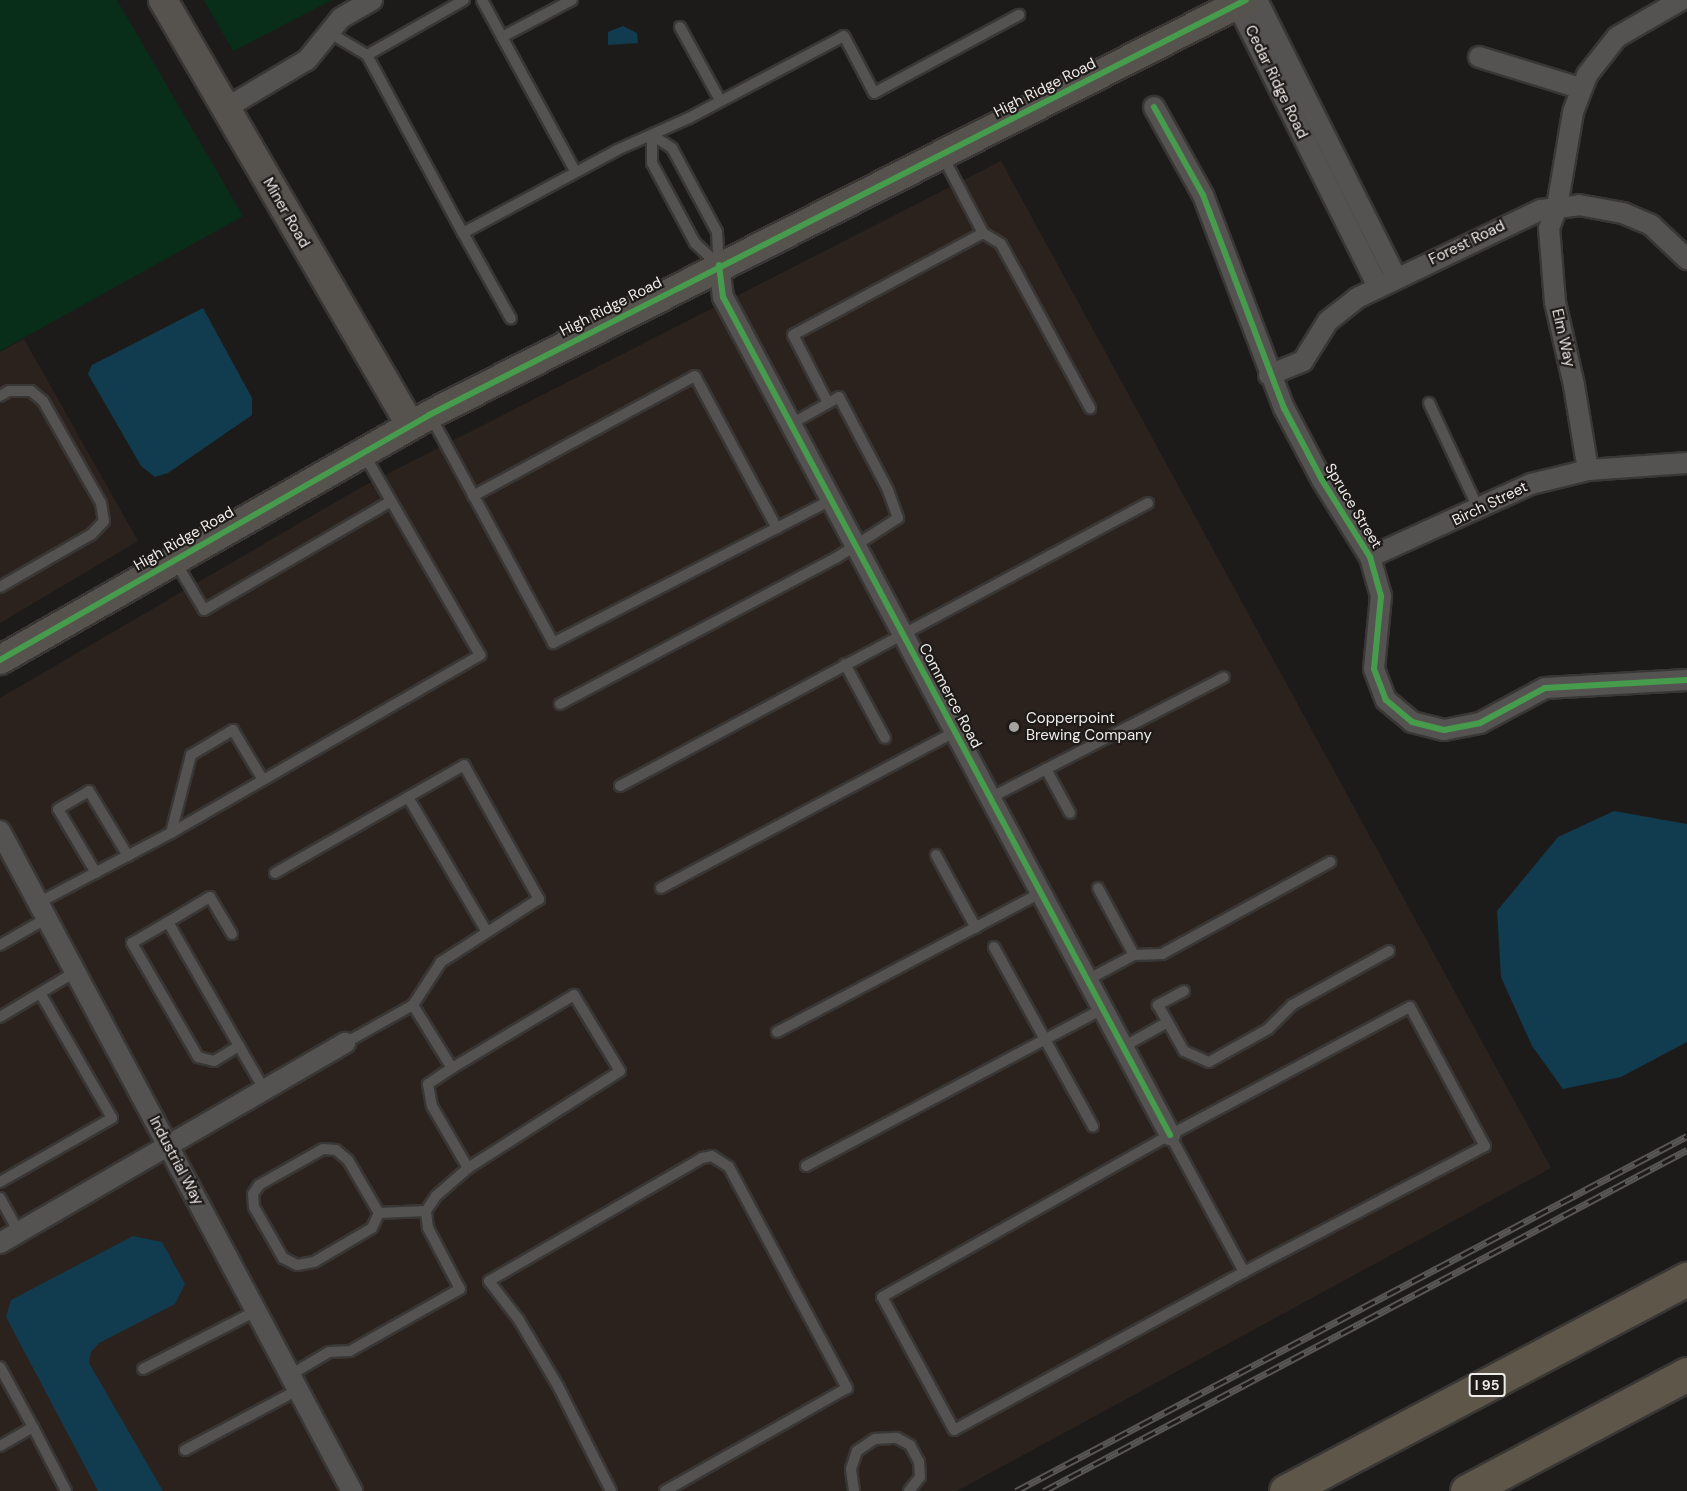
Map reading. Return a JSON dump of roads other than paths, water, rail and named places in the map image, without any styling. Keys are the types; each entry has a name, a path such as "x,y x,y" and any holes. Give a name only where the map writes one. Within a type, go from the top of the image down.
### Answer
{"highway":[{"name":"I 95","path":"1287,1491 1687,1279"},
{"path":"1467,1491 1687,1374"}],"street":[{"name":"Miner Road","path":"163,0 226,108 420,420"},
{"path":"226,108 301,65 341,18 372,0"},
{"path":"1479,57 1580,88 1600,55 1617,37 1681,0"},
{"name":"Cedar Ridge Road","path":"1247,1 1332,150 1396,278"},
{"name":"Cedar Ridge Road","path":"1247,1 1314,159 1378,286"},
{"name":"High Ridge Road","path":"0,660 173,559 420,420 719,265 1247,1"},
{"name":"Elm Way","path":"1580,88 1557,207 1549,228 1555,302 1574,385 1588,470"},
{"name":"Spruce Street","path":"1154,107 1203,195 1269,375 1322,480 1370,557 1381,596 1374,669 1386,700 1412,722 1444,730 1480,723 1545,688 1687,680"},
{"path":"1314,159 1332,150"},
{"name":"Forest Road","path":"1269,375 1303,361 1336,311 1378,286 1526,215 1557,207 1602,207 1638,218 1663,234 1687,260"},
{"name":"Commerce Road","path":"719,265 723,297 1170,1135"},
{"name":"Birch Street","path":"1370,557 1479,510 1531,484 1588,470 1687,463"},
{"name":"Industrial Way","path":"0,831 352,1491"},
{"path":"0,1243 345,1043"}],"lane":[{"path":"367,55 464,0"},
{"path":"482,0 575,171"},
{"path":"502,37 572,0"},
{"path":"464,233 575,171 652,135 844,36 874,93 1019,15"},
{"path":"680,27 720,100"},
{"path":"330,33 367,55 511,319"},
{"path":"652,135 652,163 695,243 719,265"},
{"path":"652,135 672,148 717,232 719,265"},
{"path":"941,153 983,233 1001,244 1090,408"},
{"path":"828,403 793,335 983,233"},
{"path":"473,496 695,376 777,528"},
{"path":"0,396 9,391 31,390 43,401 101,503 104,521 92,534 0,587"},
{"path":"560,704 836,558 898,518 888,490 839,397 791,423"},
{"path":"1429,403 1479,510"},
{"path":"420,420 473,496 553,643 831,500"},
{"path":"0,945 42,910 96,873 171,833 480,655 363,452"},
{"path":"173,559 204,610 391,501"},
{"path":"620,786 1148,503"},
{"path":"845,664 885,738"},
{"path":"990,798 1224,677"},
{"path":"171,833 191,755 233,730 263,780"},
{"path":"661,888 955,732"},
{"path":"275,873 464,765 539,899 441,962 413,1005 345,1043"},
{"path":"1046,769 1070,813"},
{"path":"96,873 58,809 89,791 128,856"},
{"path":"408,797 487,932"},
{"path":"936,855 976,928"},
{"path":"1087,980 1134,955 1162,954 1330,862"},
{"path":"1098,888 1134,955"},
{"path":"777,1032 1041,893"},
{"path":"232,934 210,897 132,943 198,1057 214,1061 239,1046"},
{"path":"168,922 265,1091"},
{"path":"994,947 1093,1126"},
{"path":"1184,991 1158,1005 1184,1051 1209,1062 1268,1029 1292,1005 1389,951"},
{"path":"0,1017 75,972"},
{"path":"0,1182 112,1118 40,993"},
{"path":"185,1450 294,1382 329,1352 351,1351 460,1289 434,1242 426,1211 436,1196 468,1168 620,1071 574,995 428,1084 432,1106 468,1168"},
{"path":"413,1005 452,1068"},
{"path":"1410,1007 1485,1146 1244,1272 954,1430 882,1297 1170,1135 1410,1007"},
{"path":"806,1166 1102,1009"},
{"path":"1123,1047 1168,1022"},
{"path":"1170,1135 1244,1272"},
{"path":"323,1149 336,1150 348,1160 379,1213 372,1228 314,1262 297,1265 283,1258 254,1207 253,1194 259,1185 323,1149"},
{"path":"611,1491 558,1386 519,1320 489,1281 702,1158 712,1156 725,1162 847,1388 665,1491"},
{"path":"0,1198 19,1232"},
{"path":"379,1213 426,1211"},
{"path":"143,1369 256,1311"},
{"path":"0,1367 66,1491"},
{"path":"0,1446 33,1427"},
{"path":"854,1491 851,1469 857,1451 875,1439 897,1438 910,1445 920,1462 920,1478 909,1491"}],"water":[{"path":"623,26 637,33 638,43 608,45 608,32"},
{"path":"203,308 252,398 252,415 168,473 155,477 141,466 88,374 92,365"},
{"path":"1614,811 1687,824 1687,1042 1621,1077 1563,1089 1532,1046 1501,977 1497,911 1558,837"},
{"path":"133,1236 162,1242 185,1284 175,1304 99,1343 91,1352 89,1363 163,1491 98,1491 6,1317 11,1300"}],"railway":[{"path":"1016,1491 1687,1136"},
{"path":"1044,1491 1687,1150"}],"place":[{"name":"Copperpoint Brewing Company","path":"1014,727"}]}
